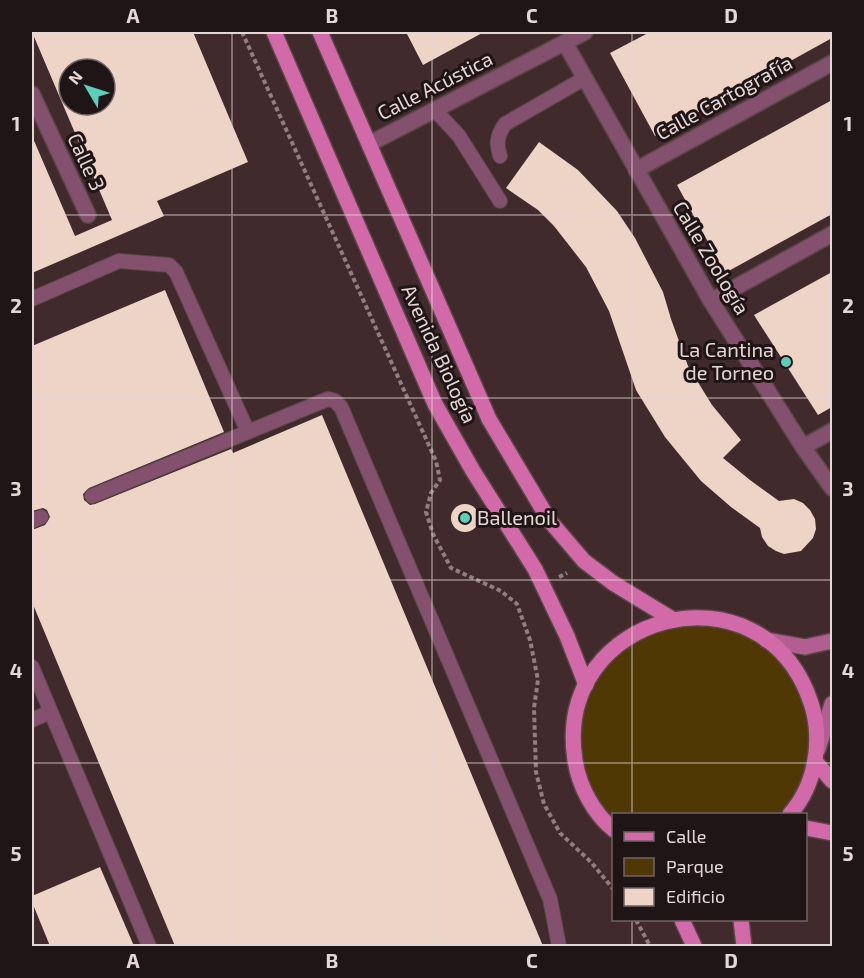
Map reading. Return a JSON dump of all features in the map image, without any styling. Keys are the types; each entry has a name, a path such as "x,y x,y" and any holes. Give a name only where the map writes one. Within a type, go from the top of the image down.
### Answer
{"main road":[{"name":"Avenida Biología","path":"274,32 435,404 473,471 535,569 567,636 586,685"},
{"name":"Avenida Biología","path":"320,32 489,419 549,520 584,561 613,583 672,619"},
{"path":"612,828 594,809 576,770 573,726 578,705 595,669 621,642 645,628 672,619 688,617 721,620 752,631 766,639 796,671 807,690 814,711 817,733 815,758 803,795 791,813"},
{"path":"815,758 832,781"},
{"path":"807,828 832,833"},
{"path":"682,921 694,946"},
{"path":"741,921 744,946"}],"street":[{"name":"Calle Acústica","path":"369,144 585,32"},
{"name":"Calle Zoología","path":"565,43 711,301 803,447 832,488"},
{"name":"Calle Cartografía","path":"636,170 832,63"},
{"name":"Calle 3","path":"32,94 88,215"},
{"path":"711,301 832,234"},
{"path":"803,447 832,431"},
{"path":"766,639 805,647 832,641"},
{"path":"815,758 832,704"}],"lane":[{"path":"500,156 496,143 499,132 505,124 585,78"},
{"path":"435,110 459,136 500,201"},
{"path":"32,299 119,261 169,265 176,272 248,432"},
{"path":"92,496 328,399 335,401 341,407 550,899 559,946"},
{"path":"32,667 149,946"},
{"path":"32,720 50,712"}],"path":[{"path":"242,32 436,461 440,480 431,493 426,512 433,534 451,568 501,591 517,604 530,640 538,681 534,708 536,772 544,804 560,833 591,862 612,888"},
{"path":"559,577 567,573"},
{"path":"637,921 650,946"}],"green space":[{"path":"654,624 737,624 796,671 816,755 790,813 612,813 612,827 576,770 586,685"}],"building":[{"path":"32,32 193,32 248,162 157,201 164,216 32,273 32,136 75,236 112,220 68,117 117,117 117,57 57,57 57,91"},
{"path":"406,32 484,32 423,65"},
{"path":"650,32 832,32 832,38 655,136 610,53"},
{"path":"832,100 832,214 725,273 677,185"},
{"path":"539,142 578,170 617,211 635,238 663,292 688,366 712,405 741,440 723,458 779,501 794,499 803,503 810,510 815,519 816,529 813,538 801,551 784,554 768,546 762,537 760,528 701,481 665,437 636,390 609,311 586,267 554,226 538,210 506,188"},
{"path":"832,272 832,407 818,415 754,315"},
{"path":"165,290 224,432 89,488 83,494 84,500 90,505 95,504 231,449 233,453 322,415 543,946 175,946 32,602 32,530 45,525 50,517 47,510 43,508 32,511 32,346"},
{"name":"Ballenoil","path":"465,504 475,508 479,518 475,528 465,532 455,528 451,518 455,508"},
{"path":"100,867 134,946 50,946 32,902 32,896"}],"place":[{"name":"La Cantina de Torneo","path":"786,362"},
{"name":"Ballenoil","path":"465,518"}]}
